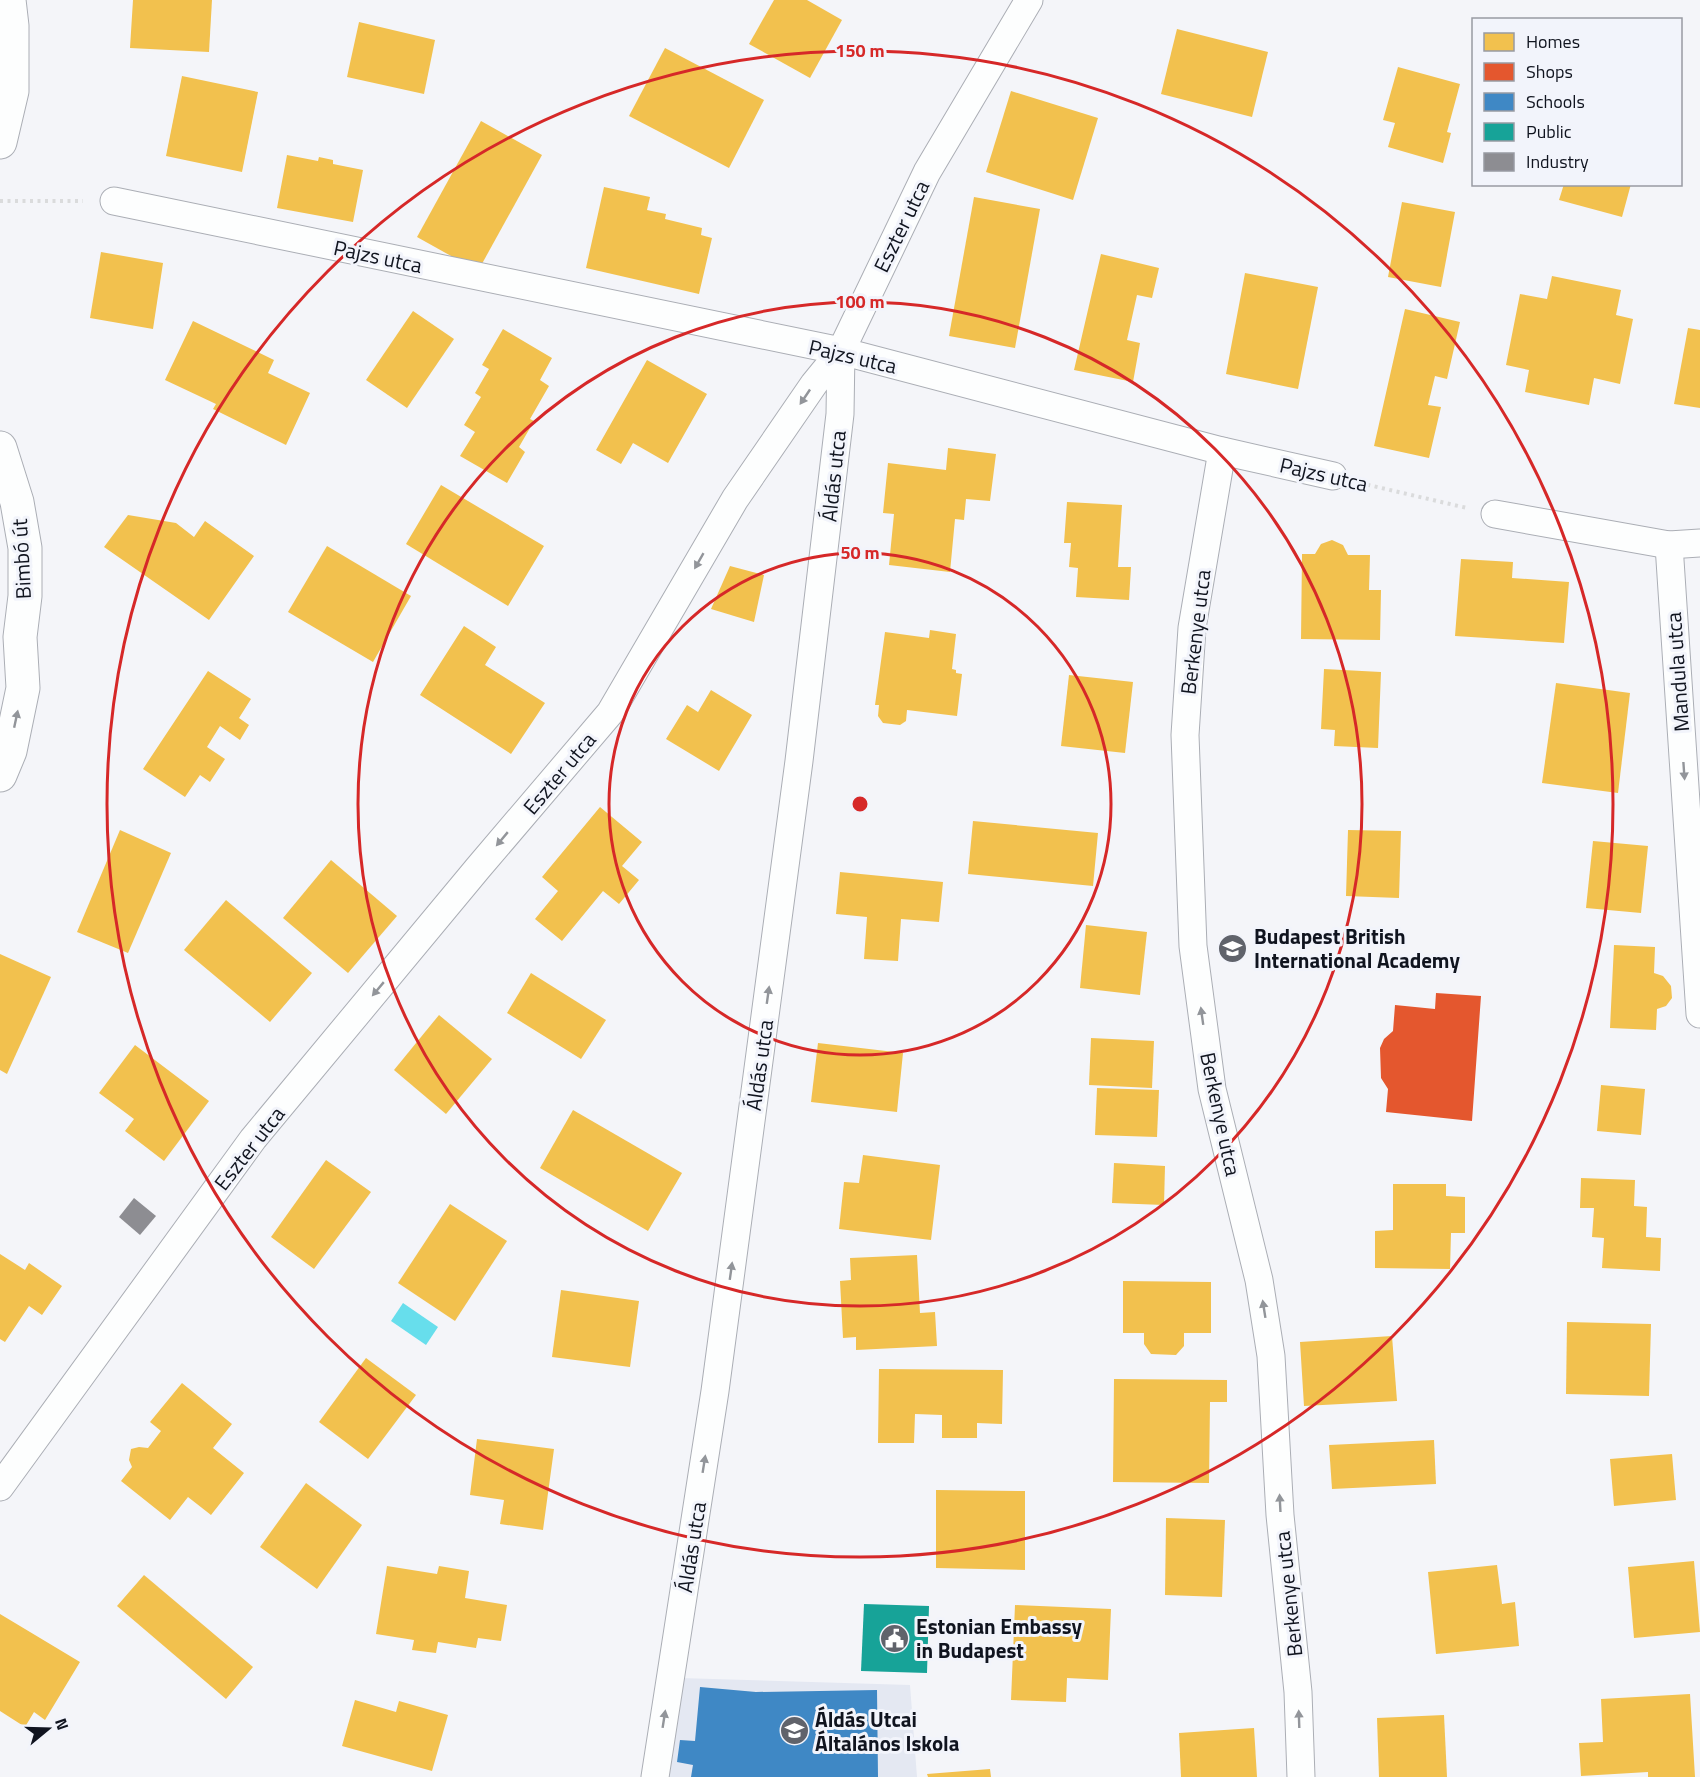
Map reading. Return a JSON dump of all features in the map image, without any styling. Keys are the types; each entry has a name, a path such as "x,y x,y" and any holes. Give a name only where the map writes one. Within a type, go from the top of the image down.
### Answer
{"street":[{"path":"0,142 12,91 12,26 9,0"},
{"name":"Eszter utca","path":"0,1487 253,1139 610,713 735,499 814,384 841,351 927,172 1029,0"},
{"name":"Pajzs utca","path":"114,201 841,351 1222,451 1334,476"},
{"name":"Áldás utca","path":"655,1777 715,1390 799,761 838,426 841,351"},
{"name":"Bimbó út","path":"0,448 17,502 25,548 26,596 20,637 23,688 10,751 0,775"},
{"name":"Berkenye utca","path":"1222,451 1192,628 1185,735 1192,946 1212,1089 1259,1280 1271,1356 1280,1515 1298,1692 1300,1777"},
{"path":"1495,514 1669,545 1700,543"},
{"name":"Mandula utca","path":"1669,545 1700,1014"},
{"name":"Bimbó út","path":"0,667 20,637"}],"path":[{"path":"0,201 114,201"},
{"name":"Pajzs utca","path":"1334,476 1495,514"}],"shaded area":[{"name":"Áldás Utcai Általános Iskola","path":"680,1678 910,1685 917,1777 667,1777"}],"water":[{"path":"403,1303 438,1327 426,1345 391,1321"}],"building: Homes":[{"path":"133,0 212,0 209,52 130,48"},
{"path":"774,0 807,0 842,20 810,78 749,44"},
{"path":"359,22 435,40 424,94 347,77"},
{"path":"1177,29 1268,52 1252,117 1161,94"},
{"path":"665,48 764,100 729,168 629,116"},
{"path":"1398,67 1460,84 1447,132 1451,133 1443,163 1388,147 1395,123 1383,120"},
{"path":"182,76 258,92 242,172 166,156"},
{"path":"1011,91 1098,118 1073,200 986,172"},
{"path":"481,121 542,155 478,271 417,237"},
{"path":"287,155 318,161 319,157 333,160 333,164 363,170 353,222 277,208"},
{"path":"1563,186 1630,186 1622,217 1559,200"},
{"path":"604,187 650,197 647,210 666,214 665,219 702,228 701,235 712,238 699,294 586,268"},
{"path":"974,197 1040,209 1015,348 949,336"},
{"path":"1402,202 1455,212 1441,287 1388,277"},
{"path":"101,252 163,263 153,329 90,318"},
{"path":"1101,254 1159,268 1152,298 1137,295 1127,340 1140,343 1133,382 1074,370"},
{"path":"1245,273 1318,287 1298,389 1226,374"},
{"path":"1552,276 1621,290 1616,315 1633,319 1620,384 1594,378 1589,405 1525,392 1529,370 1506,365 1520,294 1547,299"},
{"path":"1405,309 1460,322 1447,379 1435,376 1428,405 1441,407 1429,458 1374,446"},
{"path":"413,311 454,339 407,408 366,380"},
{"path":"193,321 274,360 268,373 310,393 286,445 213,409 216,404 165,380"},
{"path":"1688,328 1700,330 1700,408 1674,404"},
{"path":"503,329 552,358 540,380 549,386 530,419 534,421 519,447 525,452 507,483 460,456 475,432 464,425 481,397 475,393 489,369 482,365"},
{"path":"647,360 707,394 668,463 633,443 621,464 596,450"},
{"path":"948,448 996,454 990,501 966,499 964,520 955,519 950,572 889,565 894,514 883,513 888,463 946,470"},
{"path":"441,485 544,546 508,606 406,544"},
{"path":"1067,502 1122,505 1118,567 1131,567 1129,600 1076,597 1078,568 1069,567 1071,543 1064,543"},
{"path":"128,515 176,523 194,537 205,521 254,556 209,620 104,547"},
{"path":"1332,540 1343,545 1348,555 1370,555 1369,590 1381,590 1380,640 1301,639 1302,554 1315,554 1321,544"},
{"path":"327,546 411,596 373,662 288,612"},
{"path":"1461,559 1513,562 1512,578 1569,582 1564,643 1455,636"},
{"path":"730,566 764,575 754,622 711,609"},
{"path":"464,626 496,647 485,665 545,703 511,754 420,695"},
{"path":"930,630 956,634 952,669 962,674 957,716 907,710 906,721 900,725 883,723 878,716 879,705 875,705 885,632 929,638"},
{"path":"1324,669 1381,672 1378,748 1334,746 1335,730 1321,729"},
{"path":"208,671 251,699 239,718 249,725 240,740 220,726 207,747 225,759 210,782 200,775 185,797 143,769"},
{"path":"1069,675 1133,682 1125,753 1061,746"},
{"path":"1556,683 1630,693 1618,793 1542,783"},
{"path":"711,690 752,715 719,771 666,739 687,705 698,712"},
{"path":"600,807 642,842 622,866 639,880 619,904 603,891 562,941 535,919 558,891 542,877"},
{"path":"973,821 1098,833 1093,886 968,874"},
{"path":"120,830 171,853 128,953 77,932"},
{"path":"1348,830 1401,831 1399,898 1346,896"},
{"path":"1593,841 1648,846 1641,913 1586,908"},
{"path":"331,860 397,916 348,973 283,918"},
{"path":"840,872 943,882 939,922 901,919 898,961 864,959 867,917 836,914"},
{"path":"226,900 312,973 270,1022 184,950"},
{"path":"1086,925 1147,932 1140,995 1080,988"},
{"path":"1614,945 1655,947 1654,973 1663,976 1671,986 1672,998 1666,1006 1657,1009 1656,1030 1610,1028"},
{"path":"0,954 51,977 7,1074 0,1070"},
{"path":"531,973 606,1020 581,1059 507,1013"},
{"path":"439,1015 492,1059 446,1114 394,1070"},
{"path":"1091,1038 1154,1041 1152,1088 1089,1085"},
{"path":"818,1043 903,1053 897,1112 811,1102"},
{"path":"135,1045 209,1101 164,1161 125,1131 134,1119 99,1093"},
{"path":"1601,1085 1645,1089 1641,1135 1597,1131"},
{"path":"1097,1088 1159,1090 1157,1137 1095,1135"},
{"path":"573,1110 682,1173 648,1231 540,1168"},
{"path":"863,1155 940,1165 931,1240 839,1229 844,1182 859,1183"},
{"path":"326,1160 371,1192 314,1269 271,1237"},
{"path":"1114,1163 1165,1166 1164,1205 1112,1203"},
{"path":"1581,1178 1635,1180 1634,1206 1647,1207 1646,1237 1661,1238 1660,1271 1602,1268 1604,1238 1592,1237 1594,1208 1580,1208"},
{"path":"1393,1184 1446,1184 1446,1196 1465,1197 1465,1233 1451,1233 1450,1269 1375,1268 1375,1231 1393,1230"},
{"path":"450,1204 507,1241 455,1321 398,1283"},
{"path":"0,1254 25,1270 29,1263 62,1286 42,1315 29,1306 5,1342 0,1339"},
{"path":"917,1255 920,1313 935,1312 937,1346 856,1350 856,1337 843,1338 840,1281 851,1280 850,1258"},
{"path":"1123,1281 1211,1282 1211,1333 1184,1333 1184,1346 1176,1355 1151,1354 1144,1344 1144,1333 1123,1333"},
{"path":"561,1290 639,1301 630,1367 552,1357"},
{"path":"1567,1322 1651,1324 1649,1396 1566,1394"},
{"path":"1392,1336 1397,1401 1304,1406 1300,1342"},
{"path":"366,1358 416,1395 368,1459 319,1422"},
{"path":"879,1369 1003,1370 1002,1424 977,1423 977,1438 942,1438 942,1415 915,1414 914,1443 878,1443"},
{"path":"1114,1379 1227,1380 1227,1402 1210,1402 1209,1483 1113,1482"},
{"path":"182,1383 232,1424 213,1448 244,1473 211,1515 188,1497 170,1520 121,1481 132,1467 129,1460 131,1449 148,1448 161,1431 150,1422"},
{"path":"477,1439 554,1449 543,1530 500,1524 504,1500 470,1495"},
{"path":"1434,1440 1436,1484 1332,1489 1329,1445"},
{"path":"1672,1454 1676,1500 1614,1506 1610,1459"},
{"path":"306,1483 362,1525 317,1589 260,1547"},
{"path":"936,1490 1025,1491 1025,1570 936,1568"},
{"path":"1166,1518 1225,1520 1222,1597 1165,1595"},
{"path":"1694,1561 1700,1632 1634,1638 1628,1567"},
{"path":"1497,1565 1502,1604 1515,1602 1519,1646 1436,1654 1428,1572"},
{"path":"387,1566 437,1574 439,1566 469,1571 465,1598 507,1605 501,1641 478,1638 476,1648 438,1642 436,1653 412,1650 414,1640 376,1634"},
{"path":"144,1575 253,1667 226,1699 117,1606"},
{"path":"1015,1605 1111,1609 1108,1680 1067,1678 1066,1702 1011,1700"},
{"path":"0,1614 80,1662 45,1720 34,1712 25,1727 0,1711"},
{"path":"1690,1694 1695,1777 1648,1777 1648,1772 1581,1776 1579,1743 1603,1742 1601,1699"},
{"path":"355,1700 396,1712 399,1701 448,1715 432,1771 342,1746"},
{"path":"1444,1715 1447,1777 1379,1777 1377,1718"},
{"path":"1254,1728 1257,1777 1181,1777 1179,1733"},
{"path":"990,1769 991,1777 928,1777 927,1774"}],"building: Shops":[{"path":"1436,993 1481,996 1472,1121 1386,1112 1388,1089 1381,1078 1380,1048 1384,1039 1393,1031 1395,1005 1435,1009"}],"building: Schools":[{"name":"Áldás Utcai Általános Iskola","path":"700,1687 756,1692 877,1690 878,1777 691,1777 693,1765 677,1762 680,1740 695,1741"}],"building: Public":[{"name":"Estonian Embassy in Budapest","path":"864,1604 929,1606 927,1673 861,1671"}],"building: Industry":[{"path":"134,1198 156,1216 140,1235 119,1217"}],"place":[{"name":"Budapest British International Academy","path":"1233,948"},
{"name":"Estonian Embassy in Budapest","path":"895,1638"},
{"name":"Áldás Utcai Általános Iskola","path":"794,1731"}]}
